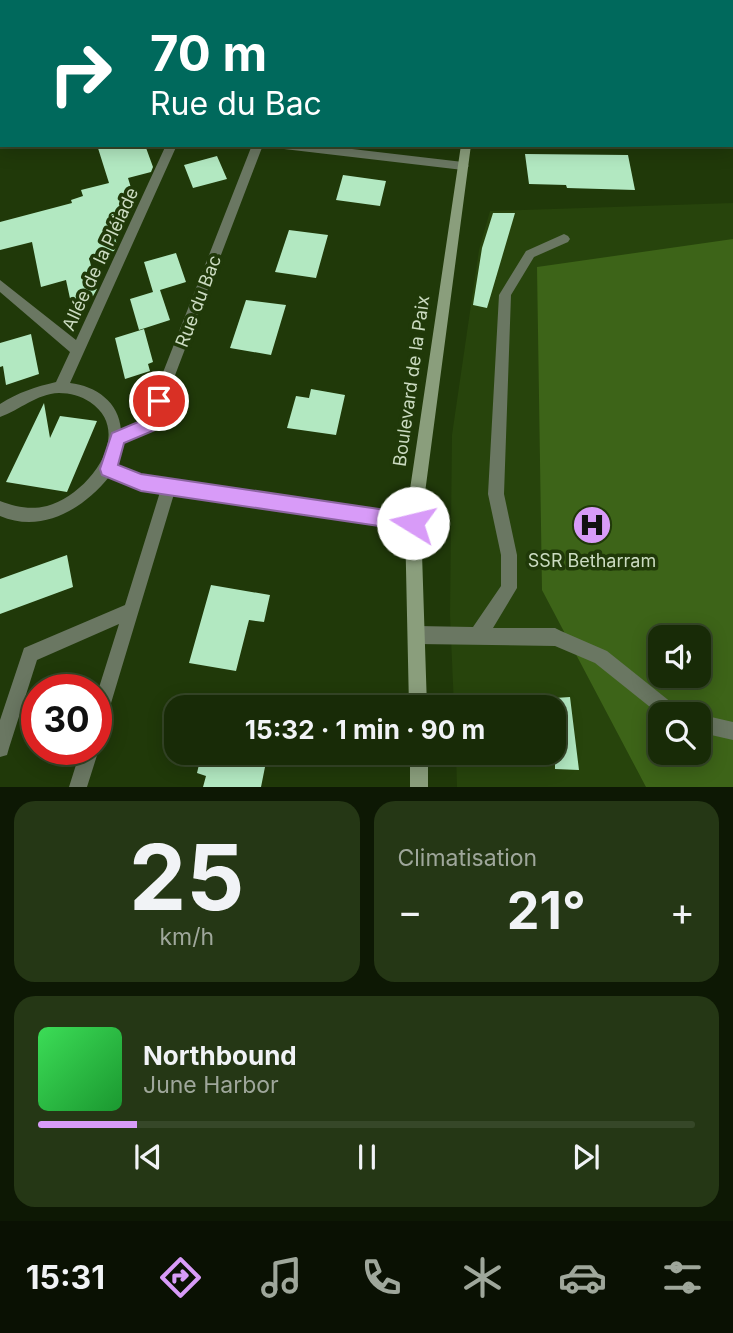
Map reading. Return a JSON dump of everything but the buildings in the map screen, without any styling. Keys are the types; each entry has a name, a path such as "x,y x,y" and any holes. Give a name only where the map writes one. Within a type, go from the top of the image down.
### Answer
{"street":[{"name":"Allée de la Pléiade","path":"61,387 171,147"},
{"name":"Rue du Bac","path":"118,438 149,425 257,147"},
{"path":"301,147 463,166"},
{"name":"Boulevard de la Paix","path":"418,695 413,523 466,147"},
{"path":"477,636 509,588 509,555 496,494 505,295 530,254 564,239"},
{"path":"0,285 78,350"},
{"path":"0,411 27,395 61,387 80,390 100,399 114,418 118,438 108,469 80,499 47,514 12,515 0,508"},
{"path":"108,469 141,482 169,487 413,523"},
{"path":"112,675 169,487"},
{"path":"0,748 30,654 132,610"},
{"path":"417,635 555,637 601,657 657,702"},
{"path":"711,726 733,731"},
{"path":"78,787 85,765"},
{"path":"419,765 419,787"}],"shaded area":[{"name":"SSR Betharram","path":"733,203 733,787 457,787 456,765 566,765 566,695 453,695 450,615 452,435 479,250 490,211"},
{"path":"733,239 733,787 646,787 542,590 537,267"}],"place":[{"name":"SSR Betharram","path":"592,525"}],"route":[{"path":"159,401 149,425 118,438 108,469 141,482 413,523"}]}
